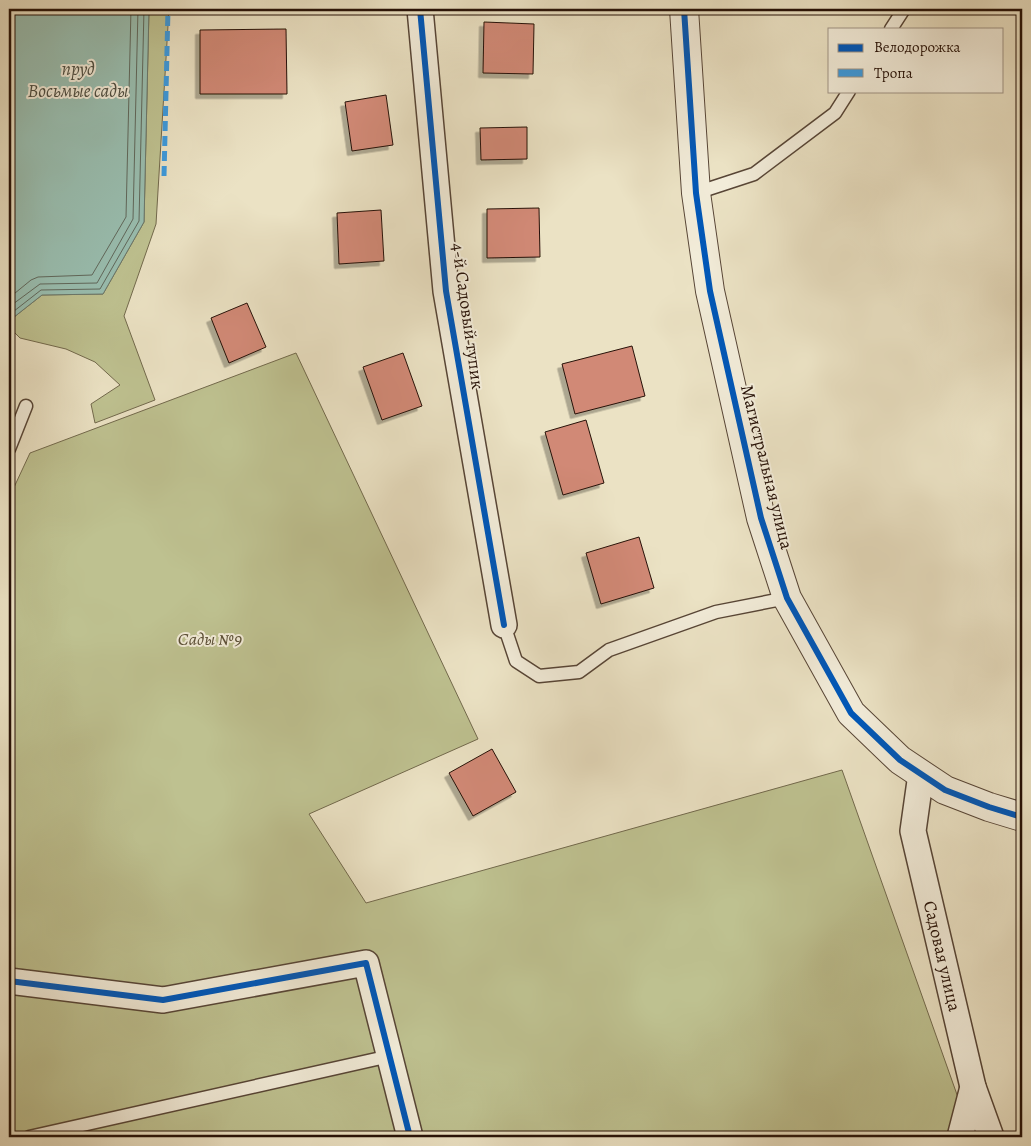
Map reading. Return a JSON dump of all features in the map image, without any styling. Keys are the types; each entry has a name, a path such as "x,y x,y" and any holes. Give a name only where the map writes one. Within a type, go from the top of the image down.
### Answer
{"street":[{"name":"4-й Садовый тупик","path":"420,9 446,291 504,625"},
{"name":"Магистральная улица","path":"684,9 696,193 710,291 758,509 787,598 851,714 900,760 945,790 1022,817"},
{"name":"Садовая улица","path":"921,774 913,831 973,1087 991,1137"},
{"path":"9,981 162,1000 366,963 410,1137"},
{"path":"960,1137 973,1087"}],"lane":[{"path":"892,28 904,9"},
{"path":"696,193 754,174 835,113 848,92"},
{"path":"9,449 26,406"},
{"path":"504,625 516,661 539,676 579,672 610,650 716,612 787,598"},
{"path":"29,1137 390,1056"}],"green space":[{"path":"149,9 169,9 156,224 124,316 155,400 95,423 91,404 120,385 95,362 66,349 20,338 9,327 9,321 42,295 103,294 144,222"},
{"name":"Сады №9","path":"296,353 478,739 309,814 366,903 842,770 972,1137 9,1137 9,498 30,453"}],"water":[{"name":"пруд Восьмые сады","path":"9,9 149,9 144,222 103,294 42,295 9,321"}],"building":[{"path":"484,22 534,24 533,74 483,73"},
{"path":"286,29 287,94 200,94 200,30"},
{"path":"386,95 393,145 352,151 345,102"},
{"path":"527,127 527,159 481,160 480,128"},
{"path":"539,208 540,257 487,258 487,209"},
{"path":"381,210 384,261 339,264 337,213"},
{"path":"247,303 266,347 229,363 211,318"},
{"path":"632,346 645,396 575,414 562,364"},
{"path":"403,353 422,406 382,420 363,367"},
{"path":"586,420 604,483 563,495 545,432"},
{"path":"639,537 654,588 601,604 586,553"},
{"path":"492,749 516,792 473,816 449,773"}],"marked path":[{"path":"164,176 168,9"}],"cycle path":[{"path":"420,9 446,291 504,625"},
{"path":"684,9 696,193 710,291 761,518 787,598 851,713 900,760 945,790 1022,817"},
{"path":"9,981 163,1000 366,963 410,1137"}]}
